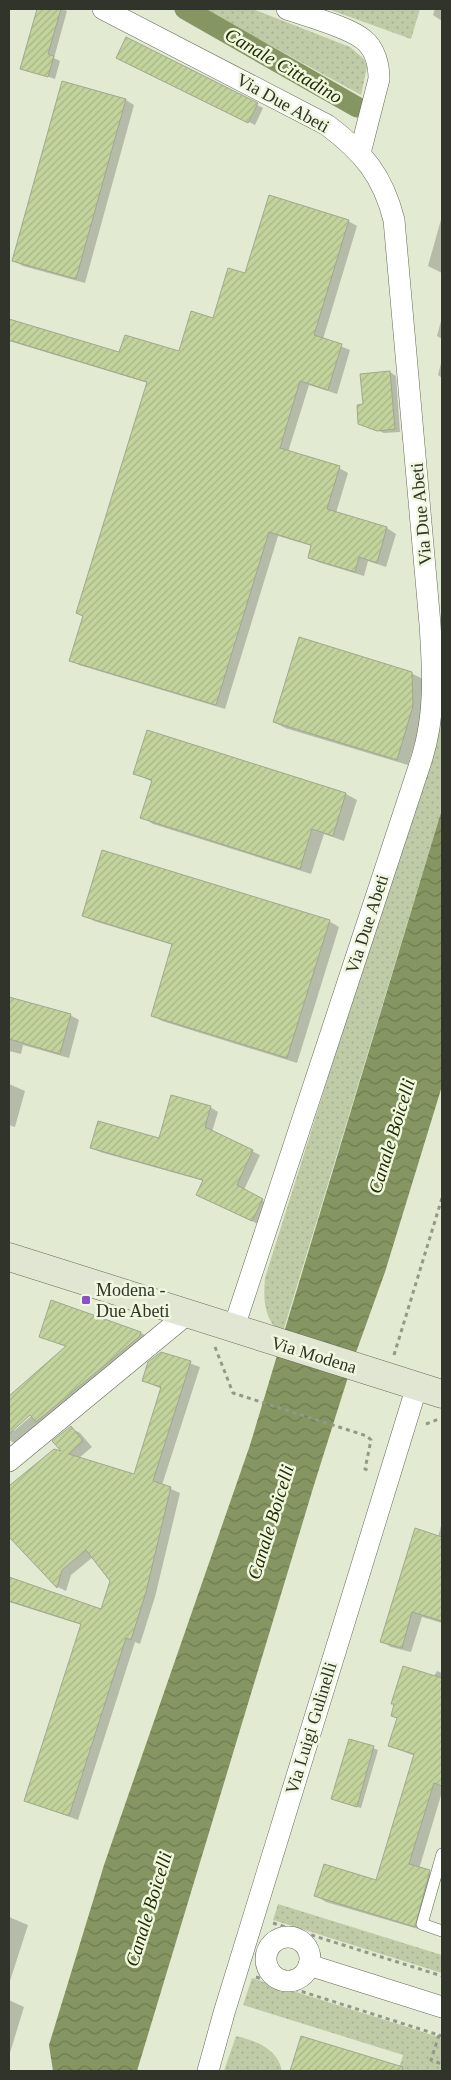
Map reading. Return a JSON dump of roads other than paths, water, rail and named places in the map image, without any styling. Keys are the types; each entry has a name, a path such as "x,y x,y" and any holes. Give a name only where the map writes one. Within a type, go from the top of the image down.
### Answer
{"main road":[{"name":"Via Modena","path":"9,1256 186,1315 442,1394"}],"street":[{"name":"Via Due Abeti","path":"103,9 308,114 332,129 360,153 382,182 394,220 430,624 433,689 431,721 422,758 234,1330"},
{"path":"287,9 355,35 371,47 380,78 360,153"},
{"path":"9,1462 186,1315"},
{"name":"Via Luigi Gulinelli","path":"208,2071 236,1971 417,1386"},
{"path":"309,1965 442,2007"}],"lane":[{"path":"442,1854 422,1924 442,1931"}],"water":[{"name":"Canale Boicelli","path":"442,809 442,1086 385,1272 354,1358 314,1485 137,2071 53,2071 49,2045 104,1865 250,1445"}],"waterway":[{"name":"Canale Cittadino","path":"185,9 357,107"}],"place":[{"name":"Modena - Due Abeti","path":"86,1300"}]}
